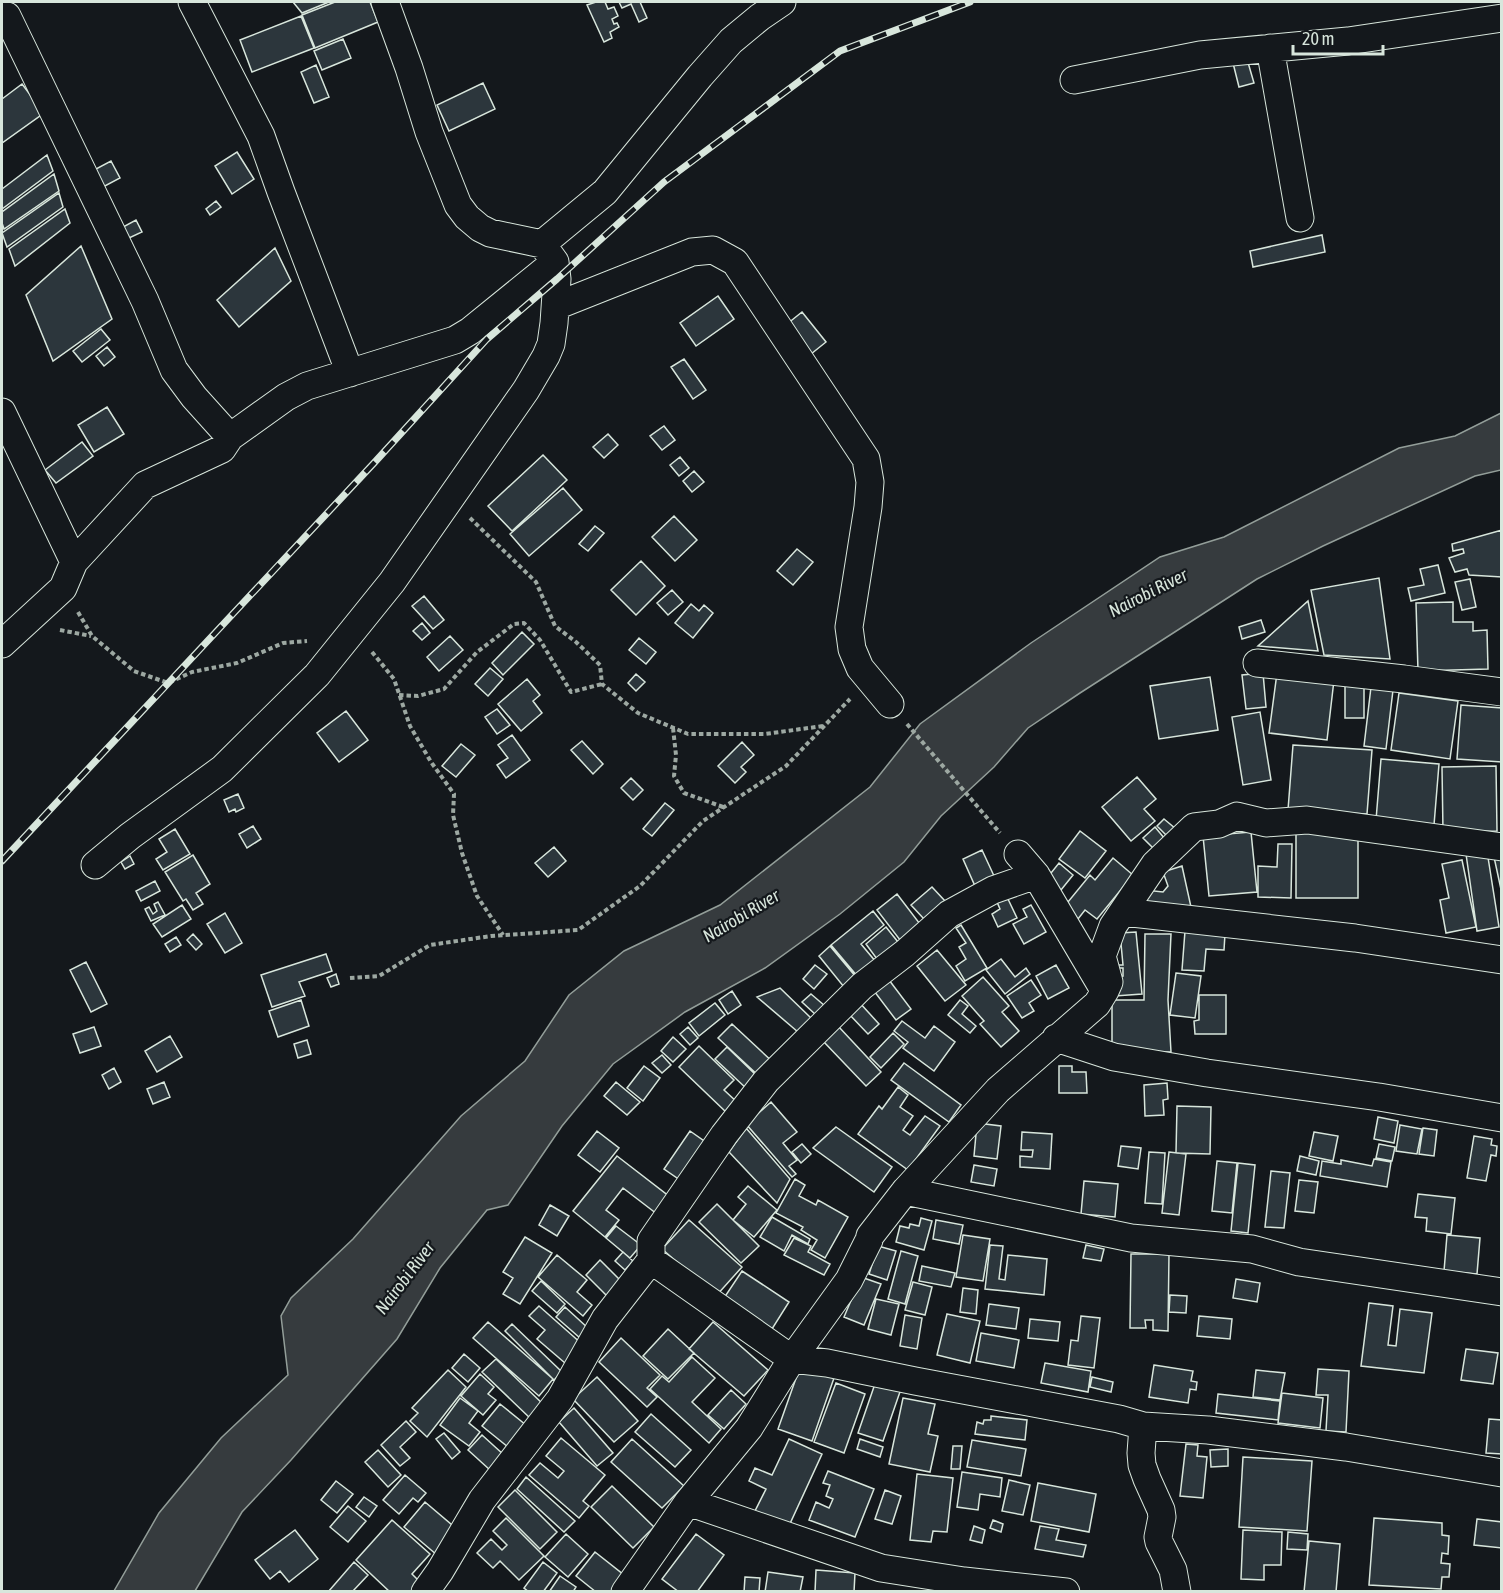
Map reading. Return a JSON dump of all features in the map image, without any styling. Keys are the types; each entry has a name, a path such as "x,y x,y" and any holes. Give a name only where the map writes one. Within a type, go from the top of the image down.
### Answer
{"street":[{"path":"192,2 261,136 350,373"},
{"path":"385,2 429,132 458,206 480,228 549,253"},
{"path":"2,644 63,588 74,562 146,485 222,449 230,437 286,397 307,386 455,340 470,331 549,253 605,192 730,41 782,2"},
{"path":"11,13 145,301 174,370 194,398 230,437"},
{"path":"1074,80 1200,55 1348,41 1502,18"},
{"path":"1270,48 1299,218"},
{"path":"556,306 692,252 713,250 735,262 866,459 870,482 868,507 849,627 852,649 860,668 890,704"},
{"path":"95,865 130,836 222,769 317,675 392,582 526,390 546,356 551,344 557,279 549,253"},
{"path":"2,412 74,562"},
{"path":"1257,663 1502,692"},
{"path":"625,1592 688,1502 749,1428 792,1359 849,1280 870,1236 905,1191 998,1090 1097,1004 1109,982 1102,956 1113,926 1155,864 1194,827 1219,824 1237,816 1266,823 1307,819 1502,847"},
{"path":"1018,854 1036,875 1105,991"},
{"path":"425,1592 482,1500 560,1398 605,1319 651,1260 651,1241 724,1135 766,1082 862,986 905,953 949,914 993,890 1036,875"},
{"path":"1122,912 1355,938 1502,960"},
{"path":"1056,1038 1114,1057 1502,1118"},
{"path":"905,1191 1131,1238 1252,1249 1299,1262 1502,1292"},
{"path":"651,1260 792,1359 827,1363 1108,1417 1143,1426 1208,1430 1346,1447 1502,1473"},
{"path":"1143,1426 1142,1465 1161,1510 1158,1537 1173,1570 1177,1592"},
{"path":"688,1502 881,1568 964,1581 1066,1592"}],"path":[{"path":"450,499 536,582 555,626 600,664 602,684 638,713 688,734 765,734 824,726"},
{"path":"399,695 418,696 444,689 477,652 514,624 524,623 540,640 571,692 602,684"},
{"path":"350,978 379,976 430,945 491,936 578,930 640,886 703,821 786,766 869,679"},
{"path":"890,704 1018,854"},
{"path":"673,728 676,755 674,776 684,793 724,807"}],"water":[{"name":"Nairobi River","path":"1501,413 1501,470 1475,476 1257,579 1080,693 1028,728 994,767 941,816 904,862 840,914 765,968 685,1012 613,1064 562,1126 508,1205 487,1210 440,1268 397,1339 242,1512 195,1591 114,1591 159,1513 221,1438 288,1375 281,1316 291,1298 353,1239 461,1116 525,1061 569,995 624,951 720,905 870,787 920,724 1031,643 1160,557 1224,537 1399,448 1455,436"}],"building":[{"path":"293,2 329,2 302,13"},
{"path":"335,2 370,2 378,22 315,48 302,15"},
{"path":"605,2 608,9 614,7 618,16 612,19 619,27 610,32 612,38 604,42 587,5"},
{"path":"619,2 640,2 647,18 639,22 631,4 622,8"},
{"path":"301,16 314,48 252,72 240,40"},
{"path":"343,39 351,58 322,70 314,51"},
{"path":"1247,59 1254,83 1239,87 1233,63"},
{"path":"316,65 329,97 314,103 301,72"},
{"path":"483,83 495,109 449,131 437,105"},
{"path":"22,84 44,113 2,143 2,99"},
{"path":"237,152 254,179 232,194 215,166"},
{"path":"47,155 53,171 2,209 2,189"},
{"path":"111,161 120,178 103,187 94,170"},
{"path":"54,174 59,191 4,229 2,212"},
{"path":"59,193 63,207 7,247 2,233"},
{"path":"216,201 221,207 210,215 206,209"},
{"path":"65,209 70,223 15,266 9,249"},
{"path":"136,220 142,232 129,238 123,227"},
{"path":"1322,235 1325,252 1253,267 1250,251"},
{"path":"81,246 112,319 53,361 26,295"},
{"path":"275,248 291,281 239,327 217,300"},
{"path":"718,296 734,319 696,346 680,323"},
{"path":"802,312 826,342 811,354 787,324"},
{"path":"101,329 110,340 82,362 73,351"},
{"path":"107,347 115,357 104,366 96,356"},
{"path":"684,359 706,390 693,399 671,367"},
{"path":"107,407 124,434 94,452 78,425"},
{"path":"664,426 675,440 662,450 650,436"},
{"path":"608,434 618,445 604,458 593,447"},
{"path":"82,442 93,456 56,483 45,470"},
{"path":"543,455 567,480 512,531 488,506"},
{"path":"680,457 689,468 679,476 670,465"},
{"path":"694,471 704,482 692,492 683,481"},
{"path":"563,488 582,510 529,556 510,534"},
{"path":"674,516 697,540 675,561 652,537"},
{"path":"595,526 604,533 588,551 579,544"},
{"path":"1502,530 1502,577 1469,575 1467,569 1455,572 1449,558 1464,553 1463,549 1453,551 1452,544"},
{"path":"797,549 813,562 793,585 777,571"},
{"path":"641,561 665,586 636,615 611,590"},
{"path":"1438,565 1445,593 1411,601 1408,588 1424,585 1420,569"},
{"path":"1379,578 1390,659 1324,655 1311,590"},
{"path":"1470,579 1476,607 1462,610 1455,582"},
{"path":"672,590 683,602 668,615 657,603"},
{"path":"424,596 444,620 433,629 412,606"},
{"path":"1308,601 1318,651 1258,646"},
{"path":"1453,602 1453,622 1473,622 1473,631 1487,630 1488,669 1418,671 1416,603"},
{"path":"691,604 699,611 704,605 713,613 693,638 675,623"},
{"path":"1261,620 1265,632 1242,639 1239,627"},
{"path":"422,623 430,633 422,640 413,631"},
{"path":"522,632 534,644 503,675 492,663"},
{"path":"450,636 463,650 439,671 427,657"},
{"path":"639,638 656,652 646,664 629,650"},
{"path":"490,668 503,679 488,696 475,684"},
{"path":"1263,673 1266,707 1246,709 1242,675"},
{"path":"1277,673 1334,680 1327,740 1269,733"},
{"path":"636,674 645,682 636,691 628,683"},
{"path":"1210,677 1218,730 1159,739 1150,686"},
{"path":"527,679 540,695 533,701 542,713 521,731 498,704"},
{"path":"1345,685 1364,685 1364,718 1345,718"},
{"path":"1371,687 1393,690 1386,749 1364,746"},
{"path":"1399,693 1458,701 1450,759 1391,750"},
{"path":"1461,705 1502,708 1502,762 1457,759"},
{"path":"497,709 510,725 497,734 485,717"},
{"path":"346,711 368,740 339,762 317,733"},
{"path":"1260,712 1271,780 1243,785 1232,717"},
{"path":"512,735 530,760 506,778 497,765 508,758 498,745"},
{"path":"582,741 603,764 593,774 571,750"},
{"path":"742,742 754,755 741,767 746,772 735,783 718,766"},
{"path":"461,744 475,755 456,777 442,766"},
{"path":"1293,745 1372,750 1367,814 1288,810"},
{"path":"1381,759 1439,764 1434,825 1376,820"},
{"path":"1496,766 1497,831 1443,832 1442,767"},
{"path":"1137,777 1156,799 1144,809 1155,821 1131,841 1102,807"},
{"path":"631,778 643,790 633,800 621,788"},
{"path":"238,794 244,808 236,812 235,809 229,812 224,800"},
{"path":"665,803 674,810 652,836 643,829"},
{"path":"1164,819 1176,829 1168,837 1157,826"},
{"path":"253,826 261,839 247,848 239,834"},
{"path":"1155,827 1165,839 1154,849 1143,838"},
{"path":"175,829 190,854 163,870 156,859 167,852 159,839"},
{"path":"1296,830 1358,830 1358,898 1296,898"},
{"path":"1080,831 1106,851 1085,878 1059,859"},
{"path":"1251,832 1257,892 1209,896 1203,836"},
{"path":"1278,844 1292,844 1291,898 1258,897 1258,866 1277,867"},
{"path":"554,847 566,861 548,877 535,863"},
{"path":"982,850 995,878 975,886 963,859"},
{"path":"1487,851 1499,927 1477,931 1466,854"},
{"path":"193,855 210,884 196,893 203,904 193,910 186,899 183,901 165,872"},
{"path":"130,856 134,864 125,869 121,862"},
{"path":"1494,857 1502,860 1502,894"},
{"path":"1113,858 1133,875 1097,919 1085,910 1078,919 1057,902 1062,897 1068,902 1090,875 1095,880"},
{"path":"1462,860 1476,927 1446,933 1440,900 1449,898 1442,864"},
{"path":"1059,863 1073,875 1057,895 1043,883"},
{"path":"1182,866 1191,907 1143,908 1145,890 1163,892 1168,886 1163,872"},
{"path":"155,881 160,891 141,901 136,891"},
{"path":"932,887 945,901 924,919 911,905"},
{"path":"897,894 920,924 900,940 877,910"},
{"path":"1007,897 1017,918 998,927 992,914 1000,909 997,902"},
{"path":"158,902 165,915 151,921 145,909 149,907 153,914 157,911 154,904"},
{"path":"182,905 191,919 162,937 153,924"},
{"path":"1031,905 1046,932 1024,944 1013,924 1027,917 1023,909"},
{"path":"873,911 884,925 861,944 876,962 858,977 831,945"},
{"path":"225,913 242,943 225,953 207,924"},
{"path":"961,925 987,968 965,981 956,966 966,959 959,947 966,943 956,928"},
{"path":"886,927 898,942 877,959 866,944"},
{"path":"1185,931 1225,934 1224,950 1206,949 1204,971 1182,970"},
{"path":"1136,932 1142,994 1115,996 1114,977 1123,976 1123,968 1117,968 1116,965 1123,965 1120,933"},
{"path":"193,934 202,944 196,950 187,940"},
{"path":"1145,934 1171,934 1168,1000 1171,1052 1112,1052 1112,1000 1144,1000"},
{"path":"176,937 181,945 170,952 165,944"},
{"path":"830,946 856,977 844,987 819,956"},
{"path":"937,950 966,985 945,1001 917,966"},
{"path":"326,954 332,971 299,982 305,996 272,1007 261,975"},
{"path":"1001,959 1015,977 1026,968 1030,974 1005,994 986,970"},
{"path":"86,962 107,1004 91,1012 70,970"},
{"path":"815,965 827,974 814,989 803,979"},
{"path":"1056,965 1069,988 1048,999 1036,976"},
{"path":"1176,973 1201,976 1195,1018 1170,1015"},
{"path":"336,974 339,984 331,987 327,978"},
{"path":"886,976 911,1009 896,1020 871,987"},
{"path":"983,977 1009,1006 1002,1012 1019,1031 1001,1047 980,1024 984,1021 962,996"},
{"path":"1031,980 1041,995 1029,1003 1034,1011 1022,1018 1007,996"},
{"path":"780,988 811,1018 798,1032 757,997"},
{"path":"732,991 741,1005 728,1014 719,1000"},
{"path":"811,994 825,1006 816,1015 802,1002"},
{"path":"1199,995 1226,995 1226,1034 1195,1034 1194,1021 1199,1020"},
{"path":"301,1000 309,1026 278,1037 269,1011"},
{"path":"960,1000 968,1006 962,1014 976,1026 970,1033 948,1015"},
{"path":"859,1002 879,1024 868,1034 848,1013"},
{"path":"715,1003 725,1015 699,1036 689,1023"},
{"path":"902,1021 925,1038 934,1026 955,1042 934,1071 903,1048 908,1042 894,1031"},
{"path":"732,1024 775,1064 761,1078 718,1038"},
{"path":"838,1026 881,1072 866,1086 823,1041"},
{"path":"94,1027 101,1046 80,1053 73,1034"},
{"path":"688,1027 698,1038 690,1045 680,1034"},
{"path":"893,1033 904,1044 881,1068 870,1057"},
{"path":"170,1036 182,1057 157,1072 145,1051"},
{"path":"673,1037 686,1049 673,1062 661,1051"},
{"path":"307,1040 311,1054 298,1058 294,1044"},
{"path":"699,1046 734,1080 724,1090 738,1103 727,1113 679,1067"},
{"path":"727,1047 759,1078 748,1090 715,1059"},
{"path":"662,1055 671,1065 662,1073 652,1063"},
{"path":"904,1063 961,1105 949,1122 891,1080"},
{"path":"644,1066 660,1078 643,1101 627,1088"},
{"path":"1059,1066 1072,1066 1072,1072 1086,1072 1087,1093 1059,1093"},
{"path":"114,1068 121,1082 109,1089 102,1075"},
{"path":"164,1082 170,1097 153,1104 147,1089"},
{"path":"616,1082 640,1102 627,1115 604,1096"},
{"path":"1167,1083 1168,1099 1163,1100 1164,1115 1145,1116 1144,1085"},
{"path":"898,1087 908,1095 900,1107 913,1116 903,1130 910,1135 925,1116 940,1126 908,1170 858,1134 879,1106 882,1109"},
{"path":"771,1102 797,1132 783,1143 797,1160 789,1166 796,1174 792,1177 746,1124"},
{"path":"1177,1106 1211,1107 1210,1154 1176,1153"},
{"path":"1378,1117 1398,1121 1394,1143 1374,1139"},
{"path":"977,1123 1001,1126 997,1159 974,1156"},
{"path":"1400,1125 1422,1129 1417,1154 1396,1151"},
{"path":"836,1127 892,1167 874,1192 813,1148"},
{"path":"746,1128 790,1179 777,1203 729,1152"},
{"path":"1423,1128 1437,1130 1434,1156 1419,1154"},
{"path":"597,1131 619,1148 600,1172 578,1155"},
{"path":"690,1131 707,1143 680,1180 664,1169"},
{"path":"1022,1132 1052,1134 1050,1169 1020,1167 1020,1156 1032,1157 1033,1150 1021,1150"},
{"path":"1314,1132 1338,1136 1333,1161 1309,1156"},
{"path":"1474,1136 1492,1139 1491,1145 1497,1146 1496,1156 1491,1155 1486,1181 1467,1178"},
{"path":"802,1144 811,1154 801,1163 792,1152"},
{"path":"1379,1144 1395,1147 1392,1161 1376,1158"},
{"path":"1121,1146 1141,1148 1138,1169 1118,1166"},
{"path":"1149,1152 1165,1153 1162,1204 1145,1203"},
{"path":"1169,1152 1186,1154 1179,1215 1162,1213"},
{"path":"617,1156 670,1197 657,1214 623,1188 606,1210 619,1220 605,1237 573,1211"},
{"path":"1300,1156 1319,1161 1316,1175 1297,1171"},
{"path":"1374,1159 1391,1162 1387,1187 1320,1176 1322,1161 1341,1164 1341,1160 1372,1166"},
{"path":"1217,1161 1237,1163 1232,1213 1212,1211"},
{"path":"1238,1163 1255,1165 1248,1233 1231,1231"},
{"path":"974,1165 997,1169 994,1186 971,1182"},
{"path":"1271,1171 1290,1173 1284,1228 1265,1227"},
{"path":"795,1179 805,1185 799,1196 816,1205 818,1200 848,1217 825,1258 811,1250 817,1240 801,1230 803,1227 776,1213"},
{"path":"1299,1180 1318,1182 1314,1213 1295,1211"},
{"path":"1084,1181 1118,1184 1115,1217 1081,1214"},
{"path":"748,1186 777,1210 754,1237 733,1220 746,1204 738,1197"},
{"path":"1418,1194 1455,1198 1451,1234 1426,1231 1427,1218 1415,1217"},
{"path":"717,1204 759,1246 741,1263 699,1222"},
{"path":"550,1205 569,1216 557,1236 539,1225"},
{"path":"772,1217 810,1239 808,1244 792,1235 784,1251 760,1237"},
{"path":"921,1218 932,1221 924,1250 896,1242 900,1226 909,1228 910,1224 919,1226"},
{"path":"689,1220 742,1267 716,1296 662,1249"},
{"path":"936,1220 963,1225 959,1244 933,1239"},
{"path":"616,1226 641,1245 630,1258 606,1238"},
{"path":"963,1235 990,1239 983,1281 956,1277"},
{"path":"1447,1235 1480,1238 1477,1274 1444,1271"},
{"path":"525,1237 552,1253 520,1304 503,1294 513,1278 503,1272"},
{"path":"794,1238 811,1246 808,1252 830,1264 824,1275 784,1255"},
{"path":"990,1245 1003,1246 999,1279 1005,1280 1008,1255 1047,1259 1044,1295 985,1289"},
{"path":"1086,1245 1104,1249 1101,1261 1083,1258"},
{"path":"878,1246 896,1251 887,1280 869,1274"},
{"path":"901,1251 918,1256 905,1304 888,1299"},
{"path":"623,1252 633,1261 625,1270 615,1261"},
{"path":"1131,1254 1169,1254 1168,1331 1153,1330 1153,1320 1145,1320 1146,1328 1130,1328"},
{"path":"557,1255 587,1280 577,1292 592,1305 583,1316 538,1277"},
{"path":"600,1260 623,1283 609,1298 586,1275"},
{"path":"922,1266 955,1273 951,1287 919,1281"},
{"path":"742,1271 789,1302 772,1329 724,1298"},
{"path":"861,1277 881,1284 864,1325 844,1317"},
{"path":"1236,1279 1260,1283 1257,1302 1233,1298"},
{"path":"541,1281 565,1304 557,1313 532,1291"},
{"path":"913,1282 932,1287 925,1315 905,1310"},
{"path":"963,1288 978,1290 976,1314 960,1312"},
{"path":"1170,1295 1187,1296 1186,1313 1169,1312"},
{"path":"876,1299 899,1304 891,1335 868,1329"},
{"path":"1369,1303 1393,1306 1388,1345 1396,1346 1400,1309 1432,1313 1424,1373 1361,1366"},
{"path":"989,1304 1019,1308 1016,1329 986,1325"},
{"path":"539,1306 582,1344 565,1363 537,1339 545,1330 529,1316"},
{"path":"565,1307 589,1329 580,1338 556,1317"},
{"path":"947,1314 980,1321 970,1363 937,1355"},
{"path":"905,1315 922,1318 917,1349 900,1346"},
{"path":"1081,1316 1100,1318 1094,1368 1068,1365 1071,1340 1078,1341"},
{"path":"1199,1316 1232,1319 1230,1339 1197,1336"},
{"path":"1030,1319 1060,1322 1058,1341 1028,1338"},
{"path":"488,1322 553,1379 539,1396 473,1338"},
{"path":"713,1322 768,1370 744,1396 689,1349"},
{"path":"512,1324 562,1372 554,1380 505,1331"},
{"path":"668,1329 694,1353 668,1379 643,1356"},
{"path":"981,1333 1019,1340 1014,1368 976,1361"},
{"path":"621,1338 660,1375 647,1388 657,1397 647,1407 599,1362"},
{"path":"1466,1349 1498,1353 1493,1384 1461,1380"},
{"path":"464,1354 480,1368 468,1382 452,1368"},
{"path":"692,1357 715,1378 692,1402 721,1429 709,1443 650,1389 662,1376 669,1382"},
{"path":"496,1359 545,1406 532,1420 482,1372"},
{"path":"1045,1363 1091,1371 1088,1392 1041,1383"},
{"path":"1154,1365 1193,1371 1191,1381 1197,1382 1196,1390 1190,1389 1188,1403 1149,1397"},
{"path":"800,1367 834,1378 812,1441 778,1429"},
{"path":"1318,1369 1349,1371 1346,1432 1326,1431 1328,1395 1316,1395"},
{"path":"448,1370 466,1387 427,1437 410,1421 418,1413 412,1408"},
{"path":"1256,1370 1285,1373 1280,1400 1253,1397"},
{"path":"480,1374 494,1387 488,1394 496,1400 483,1415 461,1396"},
{"path":"597,1377 638,1421 614,1442 573,1399"},
{"path":"1092,1377 1113,1382 1111,1392 1090,1387"},
{"path":"877,1378 902,1386 883,1441 858,1433"},
{"path":"836,1383 865,1394 844,1453 814,1442"},
{"path":"731,1390 746,1404 724,1429 708,1415"},
{"path":"1282,1393 1323,1398 1320,1428 1278,1423"},
{"path":"1218,1394 1280,1401 1278,1420 1216,1413"},
{"path":"460,1398 478,1411 469,1423 480,1432 469,1446 440,1425"},
{"path":"903,1398 935,1404 928,1434 938,1436 930,1472 889,1464"},
{"path":"500,1404 526,1425 508,1447 482,1426"},
{"path":"574,1408 613,1453 597,1466 559,1422"},
{"path":"651,1414 691,1450 675,1467 635,1432"},
{"path":"991,1416 1027,1420 1025,1440 975,1434 977,1422 983,1424 984,1420 991,1420"},
{"path":"1489,1419 1502,1420 1502,1454 1486,1453"},
{"path":"406,1421 416,1432 400,1447 410,1458 400,1466 381,1445"},
{"path":"444,1433 460,1452 452,1459 436,1439"},
{"path":"482,1435 504,1455 490,1470 468,1450"},
{"path":"561,1438 605,1475 583,1501 589,1506 579,1518 529,1475 540,1463 558,1478 564,1471 546,1456"},
{"path":"632,1439 684,1486 662,1508 611,1462"},
{"path":"789,1439 822,1454 788,1528 754,1513 766,1489 749,1481 755,1468 772,1475"},
{"path":"860,1439 883,1447 880,1457 857,1449"},
{"path":"972,1440 1026,1449 1021,1476 967,1467"},
{"path":"1186,1444 1198,1445 1197,1456 1207,1457 1203,1498 1180,1496"},
{"path":"953,1446 962,1446 960,1469 951,1469"},
{"path":"1228,1449 1228,1466 1211,1467 1210,1450"},
{"path":"378,1450 401,1475 388,1487 365,1462"},
{"path":"1243,1457 1312,1461 1307,1531 1239,1527"},
{"path":"828,1471 874,1489 855,1537 809,1520 816,1502 829,1508 833,1499 826,1496 830,1485 823,1483"},
{"path":"962,1472 1002,1478 1000,1497 980,1494 978,1510 957,1507"},
{"path":"917,1474 953,1478 947,1532 933,1531 931,1542 910,1540"},
{"path":"405,1475 426,1493 418,1502 413,1498 399,1514 383,1500"},
{"path":"526,1477 575,1521 564,1532 517,1489"},
{"path":"1009,1480 1030,1485 1023,1515 1002,1511"},
{"path":"336,1481 353,1494 337,1513 321,1500"},
{"path":"1038,1483 1096,1494 1089,1532 1031,1521"},
{"path":"612,1486 654,1527 633,1548 591,1507"},
{"path":"515,1490 557,1532 540,1549 498,1507"},
{"path":"885,1490 901,1496 892,1524 875,1519"},
{"path":"364,1497 377,1506 369,1517 356,1507"},
{"path":"425,1502 458,1530 437,1555 404,1527"},
{"path":"348,1506 366,1521 348,1542 330,1527"},
{"path":"506,1518 544,1556 519,1580 500,1561 493,1568 477,1553 491,1539 502,1550 507,1545 493,1531"},
{"path":"1374,1518 1442,1523 1442,1535 1449,1536 1448,1554 1442,1553 1441,1563 1450,1564 1449,1577 1442,1577 1441,1589 1369,1585"},
{"path":"1477,1519 1502,1522 1502,1548 1474,1545"},
{"path":"392,1520 430,1554 412,1574 421,1583 413,1592 390,1592 356,1560"},
{"path":"993,1520 1003,1524 1001,1532 990,1528"},
{"path":"974,1526 985,1530 982,1543 970,1540"},
{"path":"1040,1526 1059,1529 1056,1540 1086,1545 1083,1557 1035,1549"},
{"path":"295,1530 318,1559 289,1582 280,1571 270,1579 255,1560"},
{"path":"1243,1530 1282,1532 1281,1565 1264,1565 1264,1580 1241,1579"},
{"path":"1288,1532 1308,1534 1307,1550 1287,1549"},
{"path":"566,1534 588,1554 568,1577 545,1557"},
{"path":"696,1534 724,1555 697,1592 679,1592 662,1579"},
{"path":"1309,1541 1340,1544 1336,1592 1304,1592"},
{"path":"595,1552 624,1575 611,1592 596,1592 576,1576"},
{"path":"354,1562 368,1575 352,1592 328,1592"},
{"path":"543,1562 557,1573 543,1592 529,1592 524,1588"},
{"path":"816,1570 855,1573 854,1592 815,1592"},
{"path":"768,1572 803,1577 800,1592 765,1592"},
{"path":"560,1576 576,1587 573,1592 549,1592"},
{"path":"745,1577 760,1578 759,1592 744,1592"}],"railway":[{"path":"2,861 487,339 664,182 840,51 970,2"}]}
